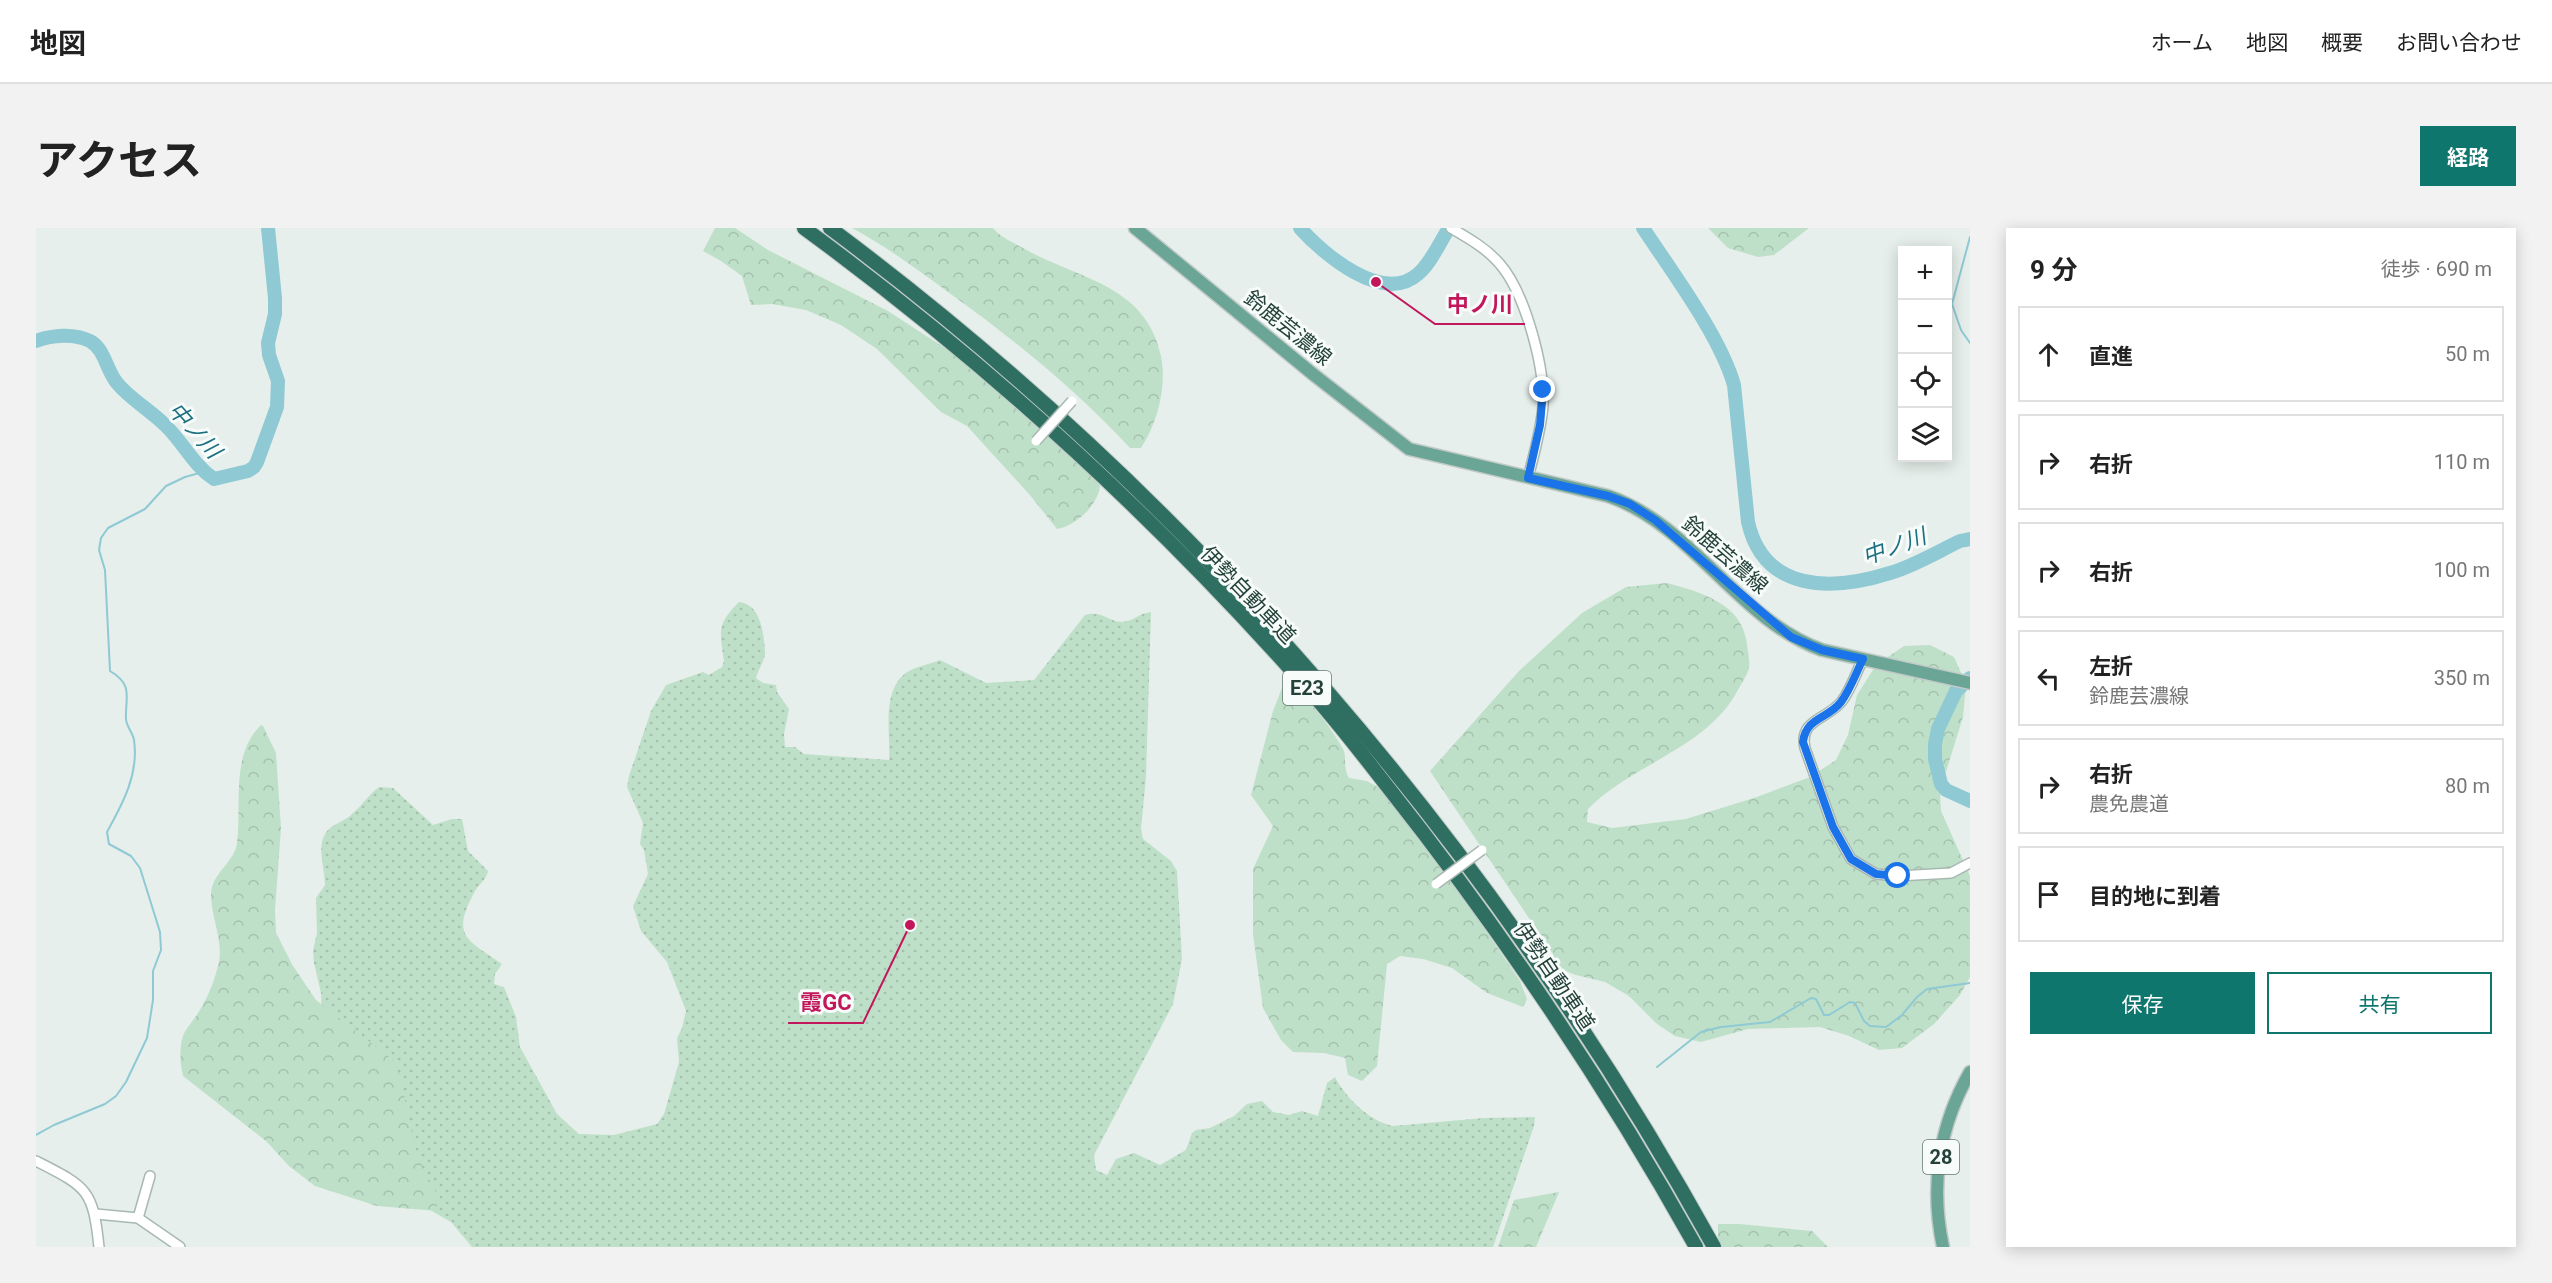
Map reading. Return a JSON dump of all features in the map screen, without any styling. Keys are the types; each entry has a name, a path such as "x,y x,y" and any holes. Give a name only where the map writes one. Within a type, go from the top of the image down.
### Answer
{"highway":[{"name":"伊勢自動車道","path":"804,228 931,326 1069,446 1150,523 1310,691 1424,831 1498,931 1600,1084 1696,1247"},
{"name":"伊勢自動車道","path":"830,228 936,310 1121,472 1205,555 1318,678 1439,826 1533,954 1651,1136 1714,1247"}],"main road":[{"name":"鈴鹿芸濃線","path":"1135,228 1314,375 1409,449 1630,504 1655,520 1791,637 1822,650 1970,683"},
{"name":"28","path":"1943,1247 1936,1212 1937,1176 1951,1113 1970,1072"}],"street":[{"path":"1451,228 1486,251 1508,273 1516,286 1524,308 1543,390 1540,425 1528,478"},
{"path":"1036,441 1072,401"},
{"path":"1863,659 1843,700 1831,712 1813,720 1804,736 1804,748 1839,839 1851,859 1876,874 1951,873 1970,863"},
{"path":"1436,884 1482,850"},
{"path":"36,1161 74,1182 85,1191 96,1214 99,1247"},
{"path":"138,1218 150,1176"},
{"path":"96,1214 138,1218 180,1247"}],"green space":[{"path":"715,228 735,228 768,250 888,311 951,352 1089,472 1100,486 1091,507 1071,524 1057,529 1029,494 967,426 941,412 877,349 841,325 806,310 772,304 751,305 742,276 703,251"},
{"path":"852,228 993,228 1003,237 1023,248 1107,287 1125,298 1141,313 1153,332 1163,367 1160,403 1152,427 1141,448 1130,448 1067,386 999,330 928,277"},
{"path":"1708,228 1809,228 1774,255 1758,257 1728,248"},
{"path":"1667,583 1706,595 1729,609 1744,631 1749,656 1748,670 1726,709 1709,726 1690,741 1606,793 1588,809 1587,822 1612,828 1686,819 1757,797 1810,777 1836,760 1848,735 1857,695 1876,665 1904,646 1930,645 1954,657 1966,684 1963,717 1940,791 1941,811 1970,876 1970,977 1960,995 1934,1024 1902,1048 1879,1050 1849,1036 1820,1027 1748,1029 1701,1042 1675,1036 1657,1024 1629,996 1605,982 1556,967 1553,954 1430,771 1519,671 1582,613 1626,587"},
{"path":"739,602 752,608 757,614 762,629 765,655 756,678 763,683 776,685 777,692 789,709 784,734 785,747 795,747 804,754 889,760 890,700 894,688 909,671 940,660 986,683 1034,680 1085,615 1096,614 1123,622 1151,612 1146,777 1141,829 1143,839 1171,861 1177,871 1182,959 1173,1004 1094,1155 1096,1170 1107,1175 1116,1159 1134,1153 1160,1165 1186,1150 1192,1133 1196,1130 1210,1128 1234,1116 1247,1104 1262,1101 1273,1112 1289,1115 1302,1111 1318,1116 1327,1083 1335,1077 1345,1093 1359,1108 1375,1119 1393,1126 1484,1118 1535,1117 1534,1126 1493,1247 472,1247 451,1222 423,1206 322,1025 321,993 313,951 317,933 316,898 325,885 321,849 324,836 328,830 356,811 379,787 393,788 433,825 452,819 462,819 468,851 488,871 468,906 463,928 471,942 502,964 495,974 494,984 504,987 516,1017 520,1047 557,1114 579,1134 614,1135 657,1124 664,1114 679,1062 677,1038 686,1011 667,962 641,931 633,906 648,874 644,850 640,844 643,823 627,787 651,711 666,685 703,672 709,675 722,667 724,661 721,629 726,617"},
{"path":"1287,675 1336,737 1345,754 1349,778 1367,781 1381,789 1445,871 1520,981 1527,999 1523,1007 1487,993 1452,968 1423,959 1400,956 1387,964 1377,1066 1362,1081 1348,1075 1345,1058 1324,1053 1293,1052 1281,1040 1263,1008 1253,934 1253,869 1273,826 1251,795 1273,711"},
{"path":"261,725 276,753 281,828 275,910 276,933 293,966 316,1000 393,1060 400,1075 416,1154 436,1192 437,1211 377,1206 315,1186 289,1166 266,1141 183,1076 180,1056 183,1036 205,1001 219,962 220,953 211,895 212,887 235,850 241,766 251,737"},
{"path":"1559,1192 1536,1247 1498,1247 1514,1200"},
{"path":"1718,1224 1812,1231 1828,1247 1722,1247 1718,1239"}],"waterway":[{"name":"中ノ川","path":"36,341 63,336 84,338 90,341 99,349 117,383 165,425 194,460 214,479 248,471 257,462 277,407 278,381 269,355 268,343 275,314 268,228"},
{"name":"中ノ川","path":"1300,228 1323,251 1338,262 1371,280 1388,284 1404,282 1418,274 1431,258 1449,228"},
{"name":"中ノ川","path":"1643,228 1707,325 1727,366 1734,385 1748,522 1756,545 1769,562 1785,574 1804,581 1846,583 1899,570 1960,541 1970,539"},
{"path":"1970,237 1952,304 1961,330 1970,343"},
{"path":"36,1135 105,1104 116,1096 126,1082 147,1038 153,1000 153,971 161,950 160,932 140,868 131,856 109,844 107,832 128,788 135,753 133,737 126,722 127,692 118,676 110,671 105,570 99,550 101,538 108,528 145,509 166,486 203,472"},
{"name":"中ノ川","path":"1970,678 1956,691 1938,729 1935,744 1935,759 1941,784 1946,790 1970,801"},
{"path":"1657,1067 1701,1032 1721,1027 1770,1022 1811,998 1816,999 1824,1015 1829,1015 1850,1002 1855,1003 1864,1021 1870,1026 1886,1027 1902,1015 1927,989 1970,983"}],"place":[{"name":"中ノ川","path":"1376,282"},
{"name":"霞GC","path":"910,925"}],"route":[{"path":"1543,390 1540,425 1528,478 1608,496 1630,504 1655,520 1791,637 1822,650 1863,659 1843,700 1831,712 1813,720 1805,731 1803,742 1833,827 1851,859 1872,873 1898,876"}]}
